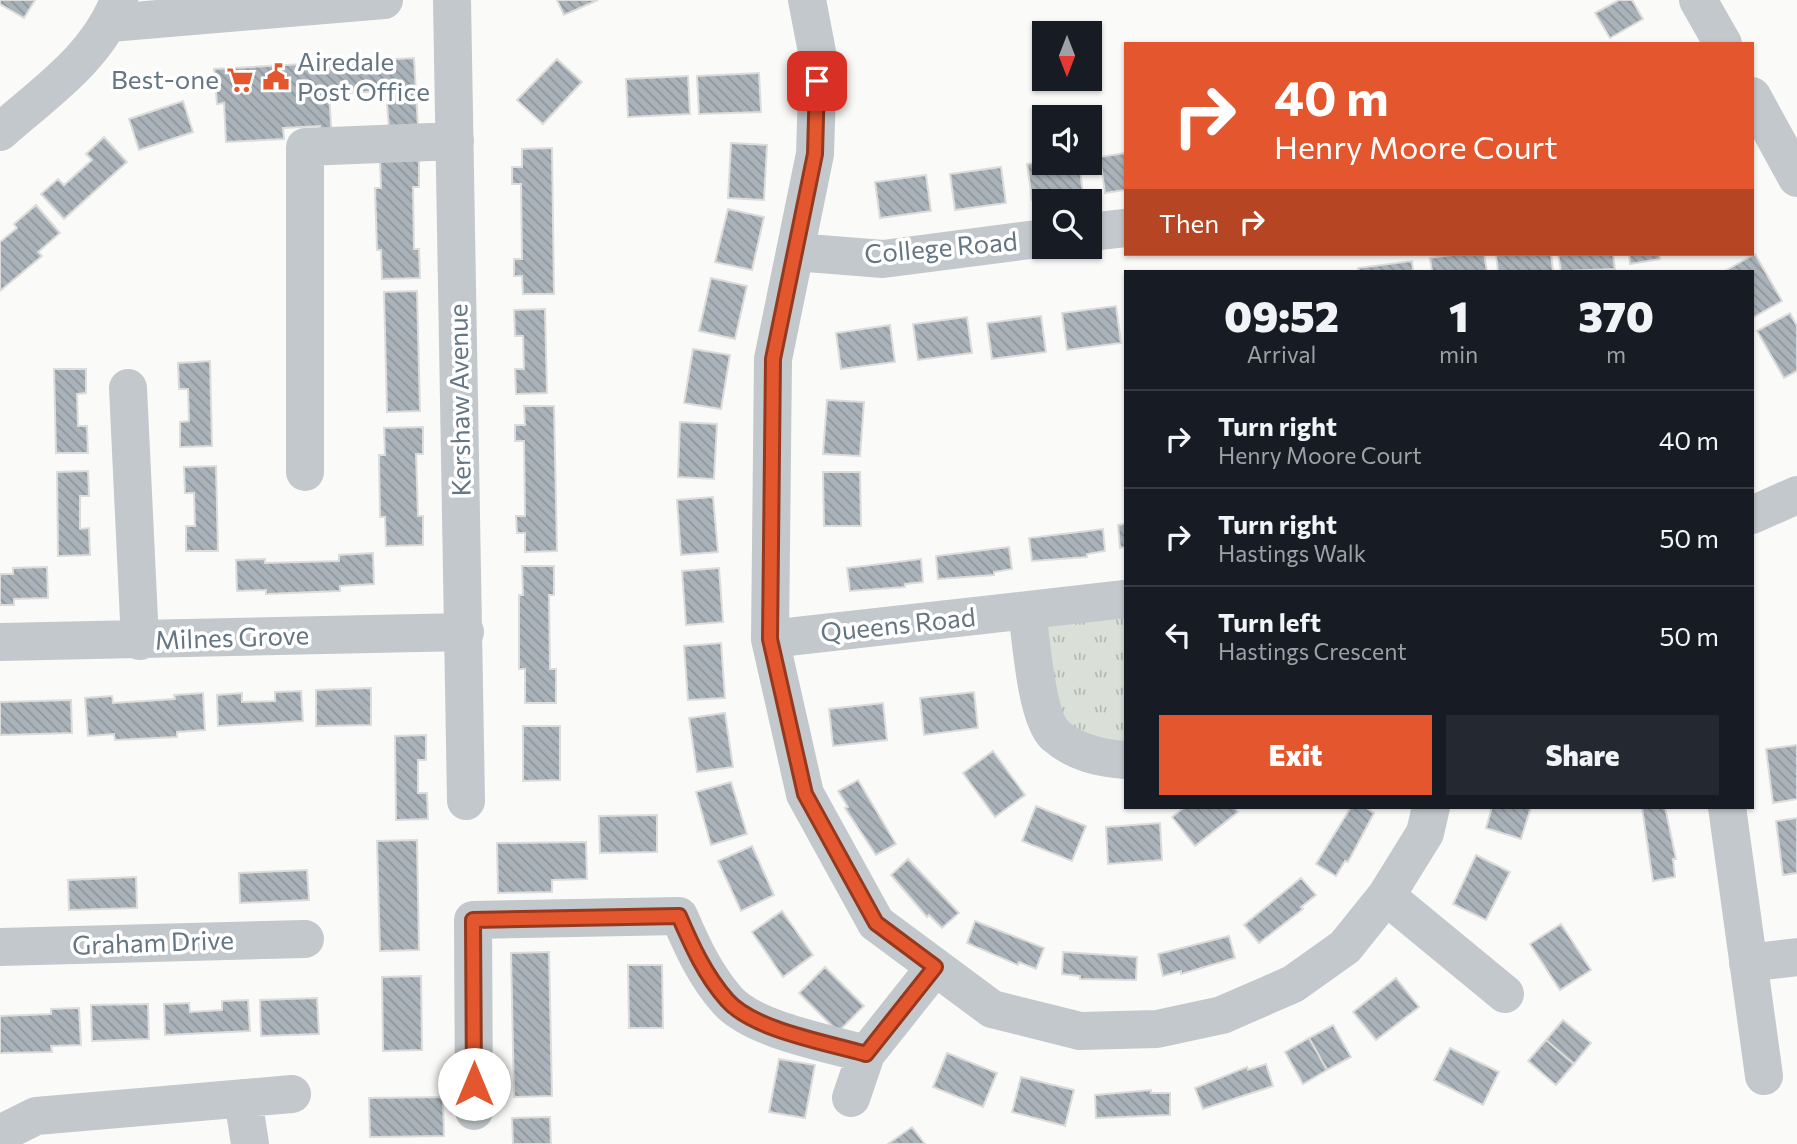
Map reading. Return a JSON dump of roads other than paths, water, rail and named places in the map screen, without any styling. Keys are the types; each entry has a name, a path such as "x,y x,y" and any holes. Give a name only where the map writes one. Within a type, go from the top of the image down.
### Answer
{"street":[{"path":"0,132 82,60 115,12 384,0"},
{"name":"Kershaw Avenue","path":"452,0 467,801"},
{"path":"807,0 818,57 815,154 773,359 770,639 805,794 876,923 992,1009 1080,1031 1157,1029 1222,1014 1293,984 1345,947 1386,896 1424,832 1430,809"},
{"path":"1698,0 1722,42"},
{"path":"1754,104 1765,145 1797,178"},
{"path":"305,472 305,147 455,141"},
{"path":"1102,231 1124,228"},
{"name":"College Road","path":"795,253 883,259 1032,240"},
{"path":"128,388 140,641"},
{"path":"1754,514 1797,495"},
{"name":"Queens Road","path":"770,639 1124,599"},
{"path":"1027,610 1038,696 1054,735 1093,757 1124,760"},
{"name":"Milnes Grove","path":"0,642 465,632"},
{"path":"1727,809 1764,1076"},
{"path":"1386,896 1506,994"},
{"path":"474,1111 473,920 679,916 696,957 728,1002 770,1027 866,1054"},
{"name":"Graham Drive","path":"0,947 305,939"},
{"path":"1748,963 1797,957"},
{"path":"851,1098 866,1054 935,967"},
{"path":"0,1134 36,1116 292,1094"},
{"path":"243,1098 250,1144"}],"place":[{"name":"Airedale Post Office","path":"276,77"},
{"name":"Best-one","path":"240,80"}]}
